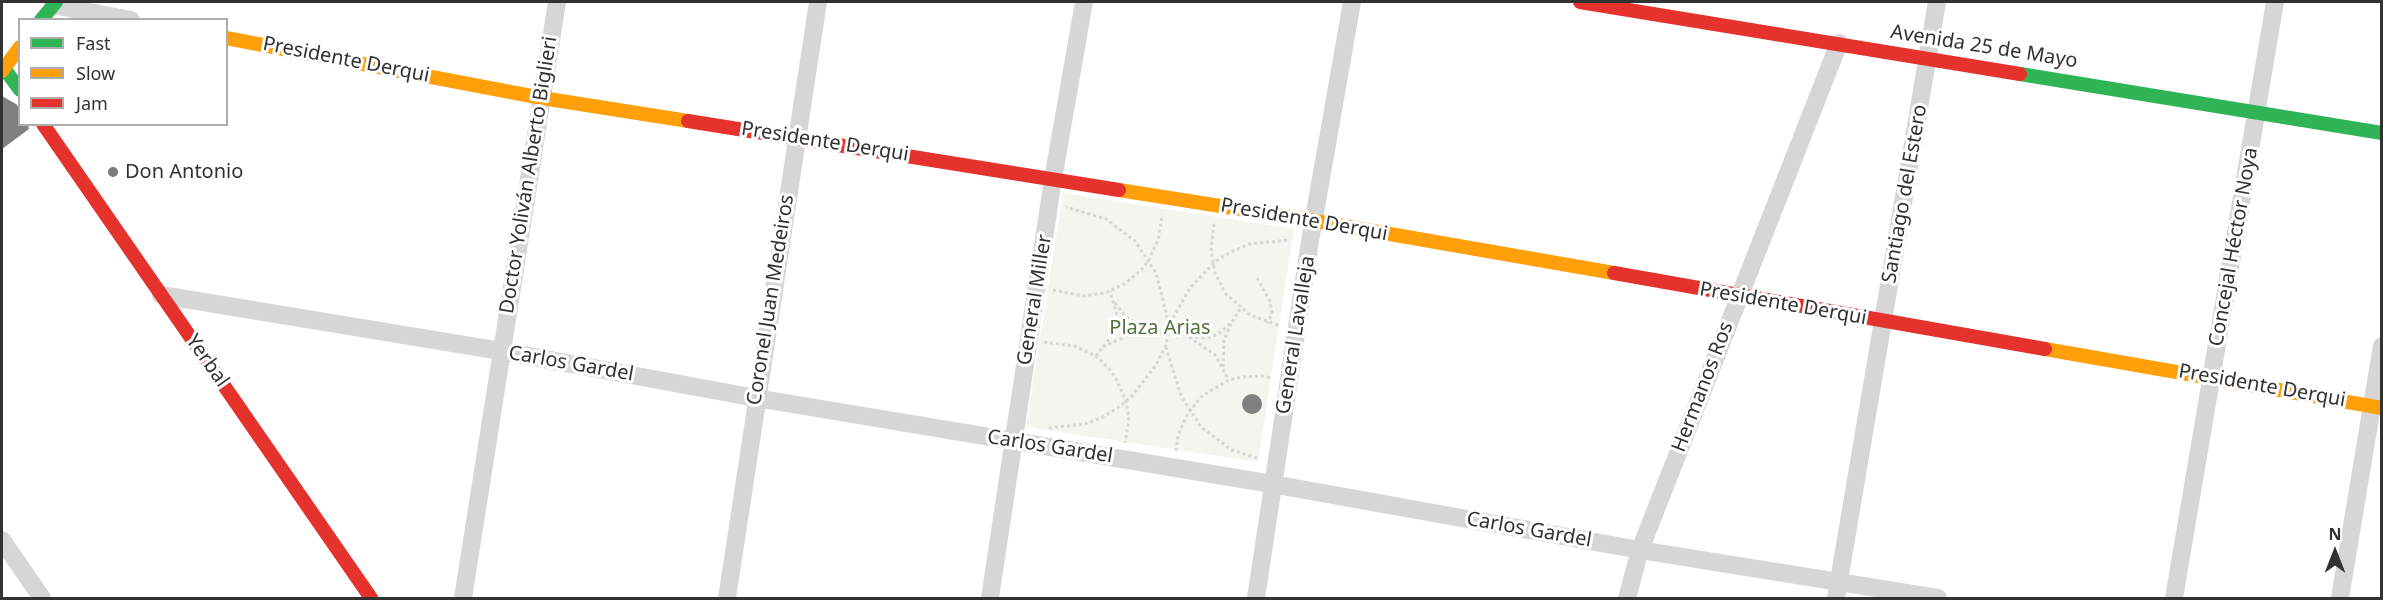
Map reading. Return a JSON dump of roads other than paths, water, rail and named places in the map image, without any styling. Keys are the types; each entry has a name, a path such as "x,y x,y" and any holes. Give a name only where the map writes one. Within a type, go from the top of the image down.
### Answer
{"street":[{"name":"Doctor Yoliván Alberto Biglieri","path":"463,598 557,2"},
{"name":"Coronel Juan Medeiros","path":"726,598 818,2"},
{"name":"General Miller","path":"990,598 1053,179 1084,2"},
{"name":"General Lavalleja","path":"1256,598 1275,462 1352,2"},
{"name":"Avenida 25 de Mayo","path":"1580,2 1618,4 2382,133"},
{"name":"Santiago del Estero","path":"1837,590 1937,2"},
{"name":"Concejal Héctor Noya","path":"2174,598 2275,2"},
{"path":"43,18 55,3 122,18"},
{"name":"Presidente Derqui","path":"228,38 542,98 1315,221 2376,407"},
{"name":"Hermanos Ros","path":"1627,598 1640,550 1839,43"},
{"path":"18,49 2,68 18,88"},
{"name":"Yerbal","path":"44,126 370,598"},
{"name":"Carlos Gardel","path":"161,295 501,351 756,398 1272,484 1640,550 1837,590 1938,598"},
{"path":"2340,598 2376,407 2382,346"},
{"path":"2,540 42,598"}],"place":[{"name":"Don Antonio","path":"113,172"}],"park label":[{"name":"Plaza Arias","path":"1160,328"}]}
